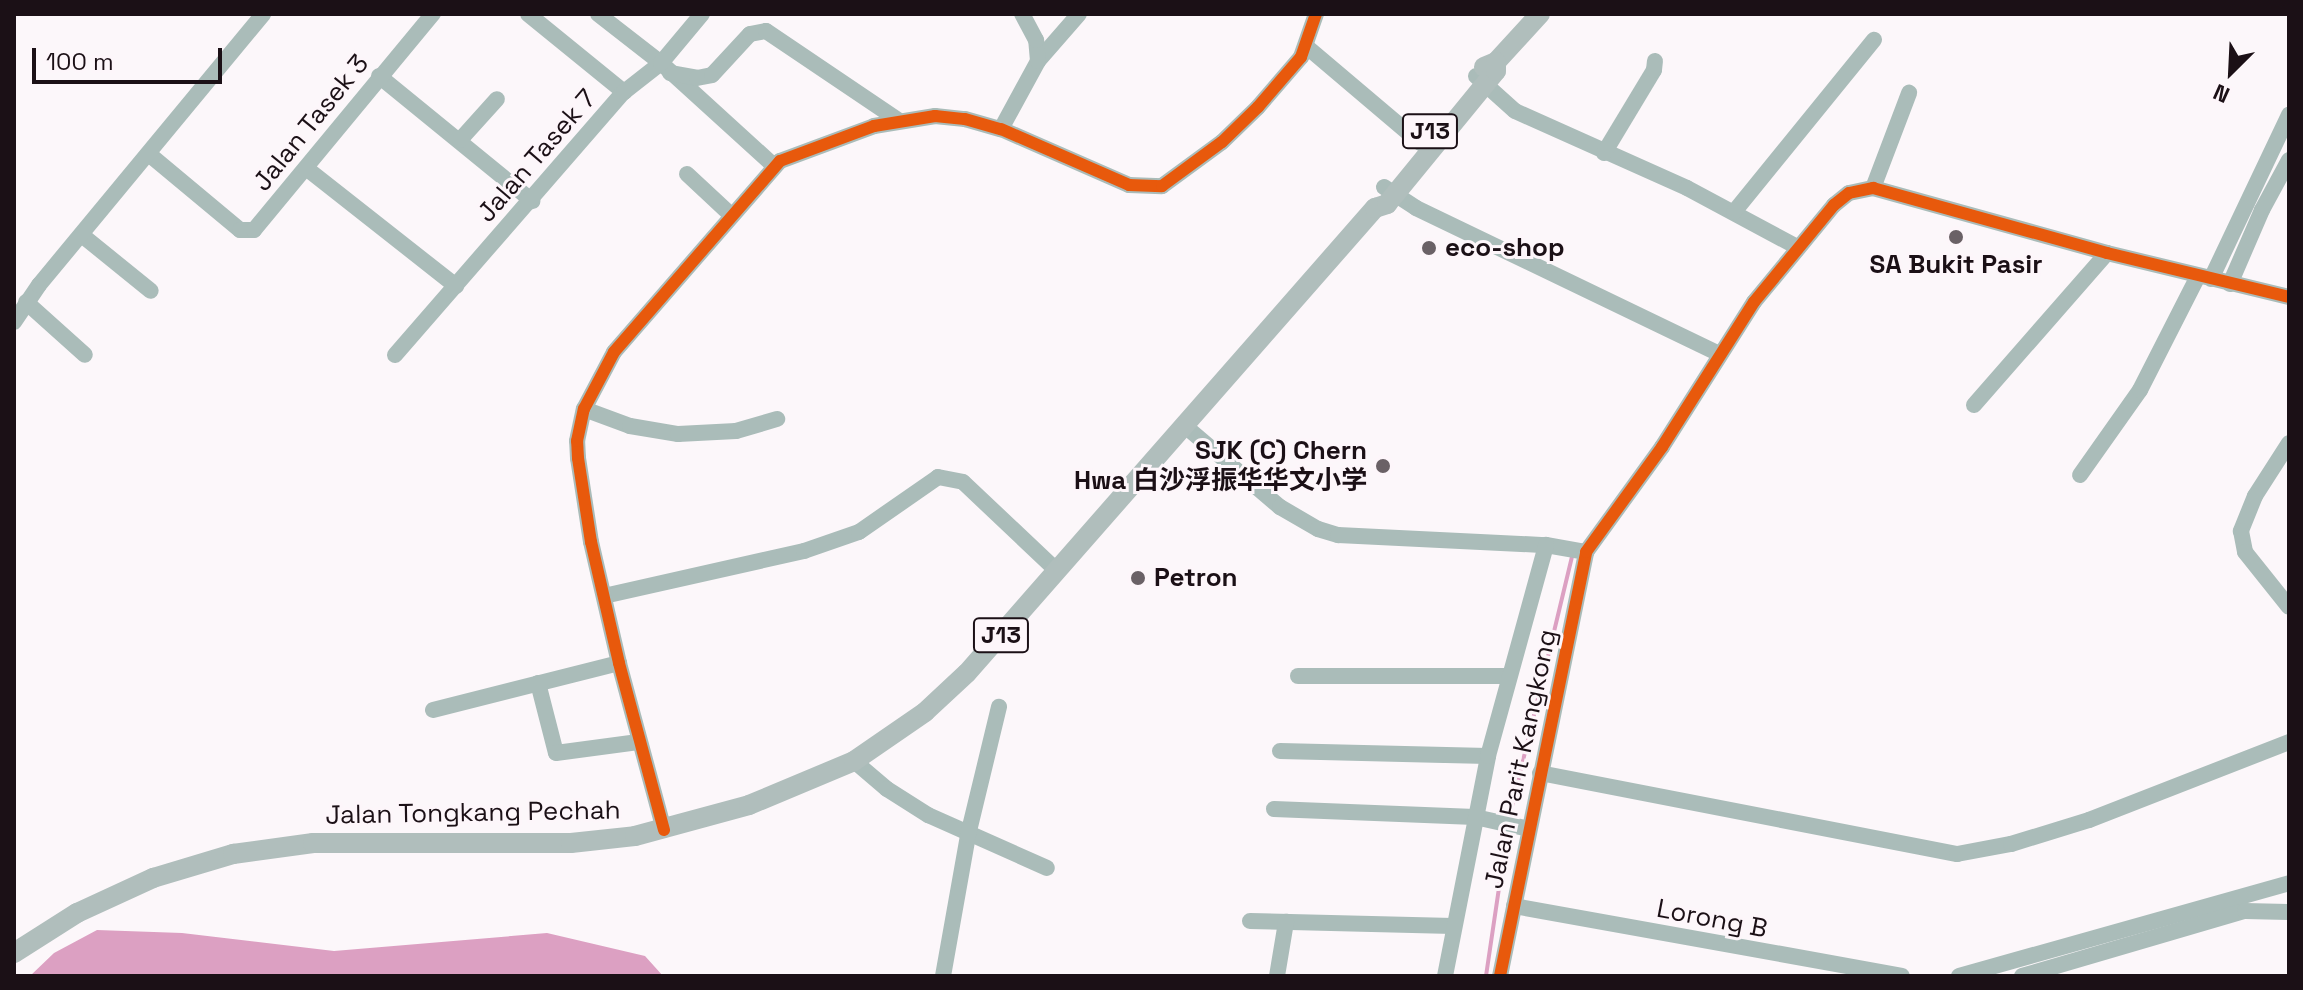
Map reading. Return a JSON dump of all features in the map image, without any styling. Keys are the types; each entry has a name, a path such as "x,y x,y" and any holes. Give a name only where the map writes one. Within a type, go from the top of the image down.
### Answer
{"main road":[{"name":"Jalan Tongkang Pechah","path":"1389,191 1420,143 1481,80 1496,71 1496,62 1540,14"},
{"name":"Jalan Tongkang Pechah","path":"14,953 77,913 153,878 233,854 344,842 571,843 664,830 773,797 854,761 886,741 947,692 1185,426 1375,208 1375,197 1389,191 1481,80"}],"street":[{"path":"14,322 26,302 263,14"},
{"name":"Jalan Tasek 3","path":"150,155 240,230 248,232 259,226 379,76 433,14"},
{"path":"528,14 624,92"},
{"path":"598,14 665,68 773,165"},
{"name":"Jalan Tasek 7","path":"395,355 624,92 665,68 702,14"},
{"path":"1022,14 1036,40 1038,61"},
{"path":"1001,129 1038,61 1079,14"},
{"path":"664,830 619,663 578,458 577,441 584,409 614,352 773,165 898,120 965,119 1001,129 1129,185 1162,186 1178,178 1240,126 1307,47 1316,14"},
{"path":"665,68 697,78 712,75 750,34 766,31 898,120"},
{"path":"1734,212 1874,40"},
{"path":"1307,47 1420,143"},
{"path":"1604,153 1654,70 1655,61"},
{"path":"379,76 532,201"},
{"path":"1481,80 1515,111 1734,212 1797,247"},
{"path":"1873,188 1909,93"},
{"path":"460,140 497,99"},
{"path":"2080,475 2140,390 2204,278 2289,115"},
{"path":"2230,284 2262,210 2289,160"},
{"path":"306,168 456,286"},
{"path":"687,174 731,215"},
{"path":"1185,426 1280,507 1318,529 1338,535 1546,545 1586,552 1662,447 1720,354 1797,247 1849,193 1873,188 2107,253 2289,297"},
{"path":"1389,191 1720,354"},
{"path":"83,236 151,291"},
{"path":"1974,405 2107,253"},
{"path":"26,302 85,355"},
{"path":"584,409 630,426 678,434 736,431 777,419"},
{"path":"2289,443 2255,496 2241,531 2245,552 2289,607"},
{"path":"604,596 804,551 859,532 938,477 963,482 1057,571"},
{"path":"1445,976 1488,756 1546,545"},
{"name":"Jalan Parit Kangkong","path":"1500,976 1514,906 1522,828 1540,773 1586,552"},
{"path":"433,710 619,663"},
{"path":"1298,676 1508,676"},
{"path":"538,683 556,753 638,742"},
{"path":"943,976 968,835 999,707"},
{"path":"1540,773 1957,854 2011,844 2089,820 2289,742"},
{"path":"1280,751 1488,756"},
{"path":"854,761 887,789 968,835 1047,868"},
{"path":"1274,809 1475,817 1522,828"},
{"path":"1959,976 2001,972 2289,883"},
{"name":"Lorong B","path":"1514,906 1902,976"},
{"path":"2022,976 2245,911 2289,912"},
{"path":"1250,921 1453,926"},
{"path":"1277,976 1286,922"}],"shaded area":[{"path":"97,930 182,933 334,951 547,933 645,956 663,976 30,976 54,953"}],"waterway":[{"path":"1509,819 1572,557"},
{"path":"1486,976 1508,827"}],"cycle path":[{"path":"664,830 619,663 591,542 578,458 577,441 584,409 614,352 780,161 874,126 935,116 965,119 1001,129 1129,185 1162,186 1222,142 1258,107 1301,57 1316,14"},
{"path":"1500,976 1586,552 1662,447 1754,302 1834,205 1849,193 1873,188 2107,253 2289,297"}],"place":[{"name":"SA Bukit Pasir","path":"1956,237"},
{"name":"eco-shop","path":"1429,248"},
{"name":"SJK (C) Chern Hwa 白沙浮振华华文小学","path":"1383,466"},
{"name":"Petron","path":"1138,578"}]}
